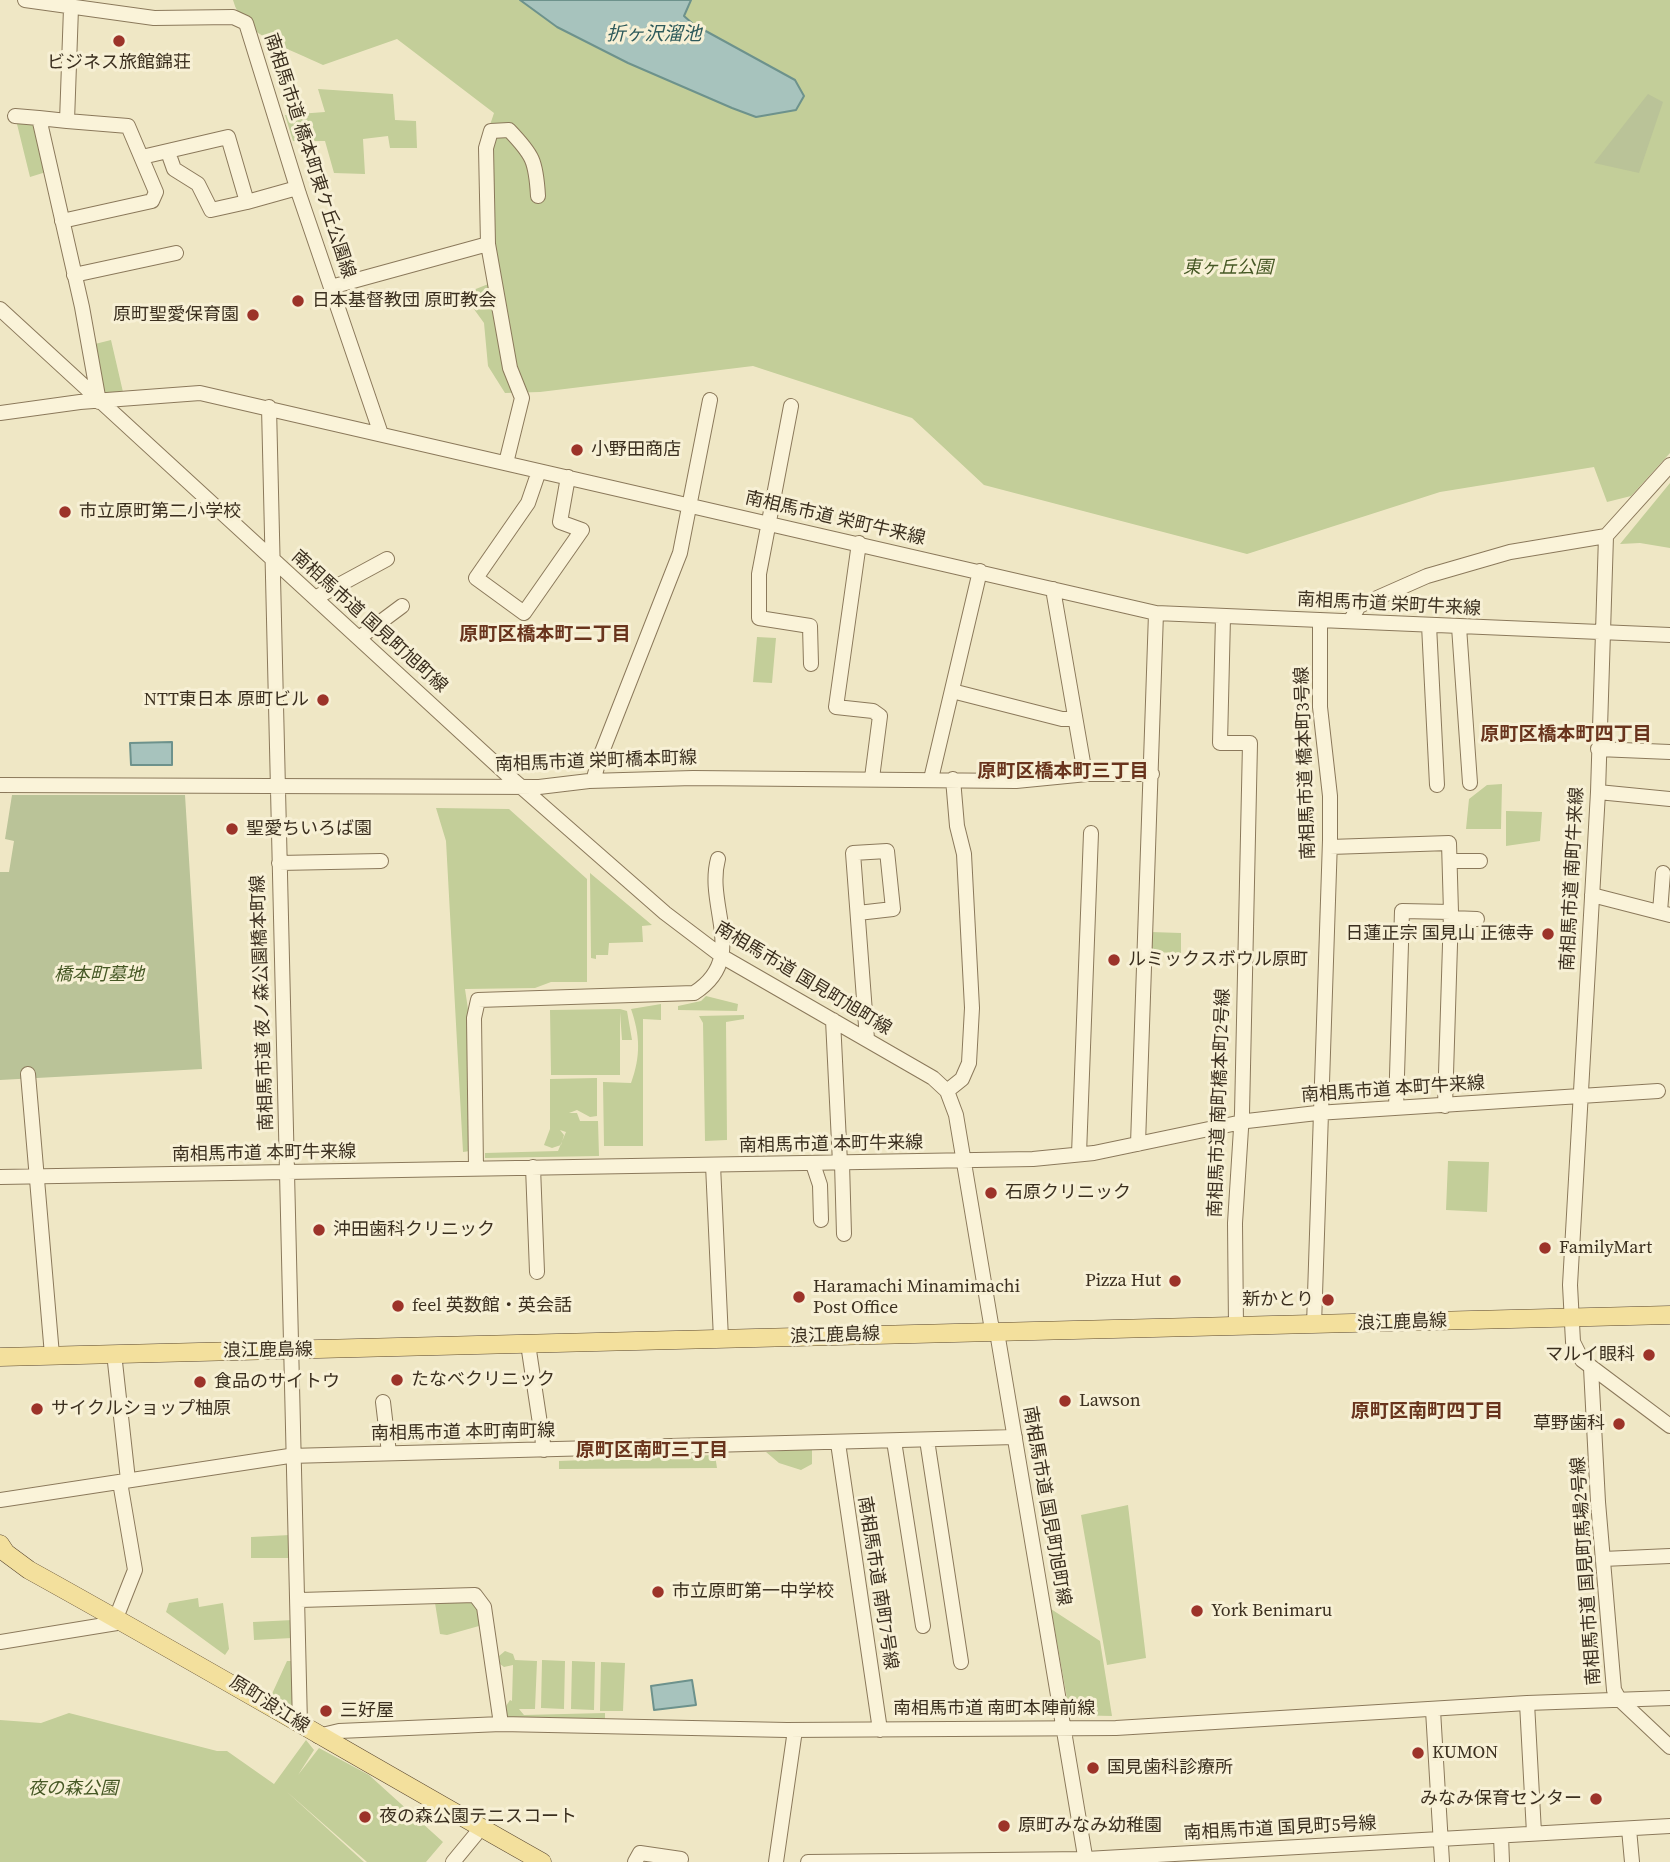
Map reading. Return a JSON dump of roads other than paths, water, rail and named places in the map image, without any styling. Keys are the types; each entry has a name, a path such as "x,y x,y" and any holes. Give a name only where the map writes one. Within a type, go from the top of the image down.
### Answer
{"main road":[{"name":"浪江鹿島線","path":"0,1357 1670,1315"},
{"name":"原町浪江線","path":"0,1544 6,1553 29,1570 242,1687 318,1736 542,1862"}],"street":[{"path":"25,0 71,8 67,121"},
{"name":"南相馬市道 橋本町東ケ丘公園線","path":"71,8 154,18 233,16 247,26 297,188 382,434"},
{"path":"15,116 128,126 156,192 152,201 62,221"},
{"path":"39,118 99,402"},
{"path":"506,463 522,398 510,368 488,244 486,148 491,131 509,130 529,150 537,166 538,196"},
{"path":"142,158 228,137 247,202"},
{"path":"168,152 174,169 198,184 211,210 297,188"},
{"path":"331,287 488,244"},
{"path":"74,275 176,253"},
{"name":"南相馬市道 国見町旭町線","path":"0,309 273,561 629,883 723,957 933,1078 947,1091 956,1115 1015,1437 1086,1861"},
{"name":"南相馬市道 栄町牛来線","path":"0,413 190,392 269,407 1156,613 1670,635"},
{"path":"593,781 675,567 692,506 710,400"},
{"path":"791,405 759,574 759,618 810,626 811,664"},
{"name":"南相馬市道 夜ノ森公園橋本町線","path":"269,407 294,1456 300,1600 300,1724"},
{"path":"1350,621 1359,606 1427,576 1510,551 1606,536 1670,465"},
{"path":"539,471 528,503 476,579 524,612 582,530 560,522 568,477"},
{"name":"南相馬市道 南町牛来線","path":"1591,1368 1577,1352 1571,1319 1570,1284 1598,792 1606,536"},
{"path":"859,543 836,707 873,711 880,716 872,778"},
{"path":"315,598 387,559"},
{"path":"931,779 980,571"},
{"path":"1053,589 1085,774"},
{"path":"359,638 402,606"},
{"path":"1138,1144 1156,613"},
{"name":"南相馬市道 南町橋本町2号線","path":"1223,617 1220,743 1251,744 1241,1123 1235,1223 1236,1326"},
{"name":"南相馬市道 橋本町3号線","path":"1314,1325 1330,847 1330,796 1320,707 1320,620"},
{"path":"1429,625 1437,785"},
{"path":"1459,627 1469,783"},
{"path":"952,691 1062,719 1074,719"},
{"path":"1598,750 1670,752"},
{"name":"南相馬市道 栄町橋本町線","path":"0,785 521,786 593,781 791,776 1016,781 1085,774 1152,774"},
{"path":"947,1091 962,1079 970,1063 968,1029 972,1008 964,854 957,825 953,779"},
{"path":"1598,792 1662,796 1670,799"},
{"path":"1079,1154 1091,833"},
{"path":"1330,847 1450,843 1451,915 1445,1106"},
{"path":"858,913 893,909 887,851 853,853 867,1039"},
{"path":"476,1168 474,1018 478,999 694,993 709,981 723,957 718,859"},
{"path":"279,863 381,861"},
{"path":"1451,861 1480,861"},
{"path":"1592,895 1665,913 1663,873"},
{"path":"1396,1108 1402,911 1478,919"},
{"path":"833,1020 844,1234"},
{"path":"27,1074 52,1355"},
{"name":"南相馬市道 本町牛来線","path":"0,1177 533,1167 963,1163 1079,1154 1241,1123 1321,1113 1658,1091"},
{"path":"813,1164 820,1185 821,1220"},
{"path":"713,1165 721,1339"},
{"path":"533,1167 537,1272"},
{"path":"528,1344 544,1450"},
{"path":"0,1642 119,1620 135,1570 124,1481 114,1353"},
{"path":"1591,1368 1670,1426"},
{"name":"南相馬市道 国見町馬場2号線","path":"1591,1368 1610,1654 1619,1699 1670,1747"},
{"path":"383,1402 389,1453"},
{"name":"南相馬市道 本町南町線","path":"0,1500 294,1456 1015,1437"},
{"path":"927,1440 961,1662"},
{"path":"894,1441 923,1626"},
{"name":"南相馬市道 南町7号線","path":"838,1443 880,1730"},
{"path":"1602,1559 1670,1556"},
{"path":"300,1600 475,1595 484,1607 501,1724"},
{"name":"南相馬市道 南町本陣前線","path":"318,1736 339,1731 501,1724 794,1730 1065,1728 1527,1703 1670,1699"},
{"path":"1527,1703 1534,1833"},
{"path":"1433,1710 1442,1862"},
{"path":"776,1862 794,1730"},
{"name":"南相馬市道 国見町5号線","path":"808,1862 1086,1861 1670,1826"},
{"path":"453,1862 481,1828"},
{"path":"1629,1829 1632,1862"},
{"path":"1501,1836 1502,1862"},
{"path":"635,1862 640,1853 681,1859"}],"water":[{"name":"折ヶ沢溜池","path":"520,0 691,0 684,16 693,24 795,80 804,96 796,110 756,117 628,63 557,27"},
{"path":"172,742 172,765 131,765 130,743"},
{"path":"692,1680 696,1705 654,1710 651,1686"}],"place":[{"name":"ビジネス旅館錦荘","path":"119,41"},
{"name":"日本基督教団 原町教会","path":"298,301"},
{"name":"原町聖愛保育園","path":"253,315"},
{"name":"小野田商店","path":"577,450"},
{"name":"市立原町第二小学校","path":"65,512"},
{"name":"NTT東日本 原町ビル","path":"323,700"},
{"name":"聖愛ちいろば園","path":"232,829"},
{"name":"日蓮正宗 国見山 正徳寺","path":"1548,934"},
{"name":"ルミックスボウル原町","path":"1114,960"},
{"name":"石原クリニック","path":"991,1193"},
{"name":"沖田歯科クリニック","path":"319,1230"},
{"name":"FamilyMart","path":"1545,1248"},
{"name":"Pizza Hut","path":"1175,1281"},
{"name":"Haramachi Minamimachi Post Office","path":"799,1297"},
{"name":"新かとり","path":"1328,1300"},
{"name":"feel 英数館・英会話","path":"398,1306"},
{"name":"マルイ眼科","path":"1649,1355"},
{"name":"たなべクリニック","path":"397,1380"},
{"name":"食品のサイトウ","path":"200,1382"},
{"name":"Lawson","path":"1065,1401"},
{"name":"サイクルショップ柚原","path":"37,1409"},
{"name":"草野歯科","path":"1619,1424"},
{"name":"市立原町第一中学校","path":"658,1592"},
{"name":"York Benimaru","path":"1197,1611"},
{"name":"三好屋","path":"326,1711"},
{"name":"KUMON","path":"1418,1753"},
{"name":"国見歯科診療所","path":"1093,1768"},
{"name":"みなみ保育センター","path":"1596,1799"},
{"name":"夜の森公園テニスコート","path":"365,1817"},
{"name":"原町みなみ幼稚園","path":"1004,1826"}],"district":[{"name":"原町区橋本町二丁目","path":"545,635"},
{"name":"原町区橋本町四丁目","path":"1566,735"},
{"name":"原町区橋本町三丁目","path":"1063,772"},
{"name":"原町区南町四丁目","path":"1427,1412"},
{"name":"原町区南町三丁目","path":"652,1451"}],"park label":[{"name":"東ヶ丘公園","path":"1228,268"},
{"name":"橋本町墓地","path":"99,975"},
{"name":"夜の森公園","path":"73,1789"}]}
